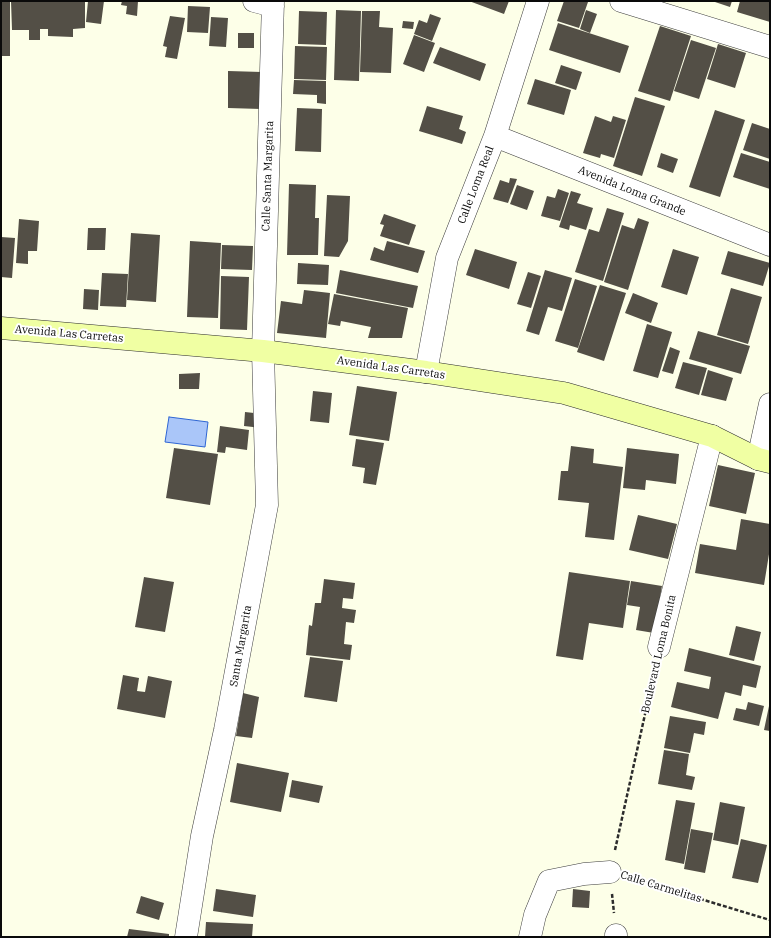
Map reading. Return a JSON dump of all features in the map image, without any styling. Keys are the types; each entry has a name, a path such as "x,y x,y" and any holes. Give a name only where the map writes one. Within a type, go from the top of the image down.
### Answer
{"street":[{"name":"Calle Loma Real","path":"426,372 447,258 495,136 538,1"},
{"path":"621,1 770,47"},
{"name":"Calle Santa Margarita","path":"263,351 267,3"},
{"name":"Avenida Loma Grande","path":"495,136 770,245"},
{"name":"Avenida Las Carretas","path":"1,328 263,351 426,372 564,393 712,436 764,461"},
{"name":"Santa Margarita","path":"186,937 202,836 225,730 267,505 263,351"},
{"path":"764,461 770,404"},
{"name":"Boulevard Loma Bonita","path":"660,647 712,436"},
{"name":"Calle Carmelitas","path":"530,937 535,915 549,881 584,874 610,872"}],"path":[{"name":"Boulevard Loma Bonita","path":"616,936 610,872 660,647"},
{"name":"Calle Carmelitas","path":"610,872 770,920"}],"water":[{"path":"169,417 208,422 205,447 165,442"}],"building":[{"path":"11,1 85,1 85,28 73,29 73,37 48,36 48,29 40,29 40,40 29,40 29,30 12,30"},
{"path":"88,1 104,1 101,24 86,22"},
{"path":"122,1 138,1 137,16 126,14 127,6 121,5"},
{"path":"469,1 509,1 504,14"},
{"path":"564,1 588,2 579,28 557,21"},
{"path":"712,1 732,1 730,7"},
{"path":"740,1 770,1 770,22 737,12"},
{"path":"1,2 10,2 10,56 1,56"},
{"path":"188,6 210,7 208,33 187,32"},
{"path":"336,10 361,11 359,81 334,80"},
{"path":"586,10 597,14 590,33 580,29"},
{"path":"299,11 327,12 326,45 298,44"},
{"path":"362,11 380,11 379,27 393,28 391,73 360,72"},
{"path":"430,14 441,18 432,41 414,34 419,20 427,23"},
{"path":"170,16 185,18 177,59 165,57 167,47 163,46"},
{"path":"211,17 228,18 226,47 209,46"},
{"path":"403,21 414,22 413,29 402,28"},
{"path":"558,23 629,46 620,73 549,50"},
{"path":"660,26 691,36 670,101 638,91"},
{"path":"238,33 254,33 254,48 238,48"},
{"path":"414,35 435,43 424,72 403,64"},
{"path":"691,40 716,48 699,99 674,91"},
{"path":"718,44 746,53 735,88 707,79"},
{"path":"295,46 327,47 326,80 294,79"},
{"path":"440,47 486,64 480,81 433,63"},
{"path":"561,65 582,72 576,90 555,83"},
{"path":"228,71 262,72 261,109 228,108"},
{"path":"535,79 571,90 564,115 527,104"},
{"path":"294,80 326,81 326,104 317,103 317,95 293,94"},
{"path":"635,97 665,106 642,176 613,166"},
{"path":"427,106 463,116 459,129 466,132 462,144 419,131"},
{"path":"297,108 322,109 321,152 295,151"},
{"path":"715,110 745,120 720,197 689,187"},
{"path":"595,116 611,122 613,116 626,120 614,158 601,154 600,158 583,153"},
{"path":"752,123 770,129 770,159 743,150"},
{"path":"661,153 678,159 673,173 657,167"},
{"path":"741,153 770,162 770,189 733,177"},
{"path":"510,178 517,179 508,203 493,199 500,180 509,183"},
{"path":"289,184 316,185 315,218 319,218 318,255 287,255"},
{"path":"517,185 534,191 527,210 510,204"},
{"path":"558,189 569,193 560,221 541,216 547,196 555,198"},
{"path":"571,191 581,194 577,203 593,208 586,230 570,225 569,230 559,227"},
{"path":"327,195 350,196 348,241 339,257 324,256"},
{"path":"607,208 624,213 603,281 575,272 589,229 599,232"},
{"path":"384,214 416,225 409,245 380,236 384,225 380,224"},
{"path":"638,218 649,222 628,290 604,282 622,225 634,229"},
{"path":"19,219 39,221 37,251 28,251 28,264 16,263"},
{"path":"88,228 106,228 105,250 87,250"},
{"path":"131,233 160,235 156,302 127,300"},
{"path":"1,237 15,238 12,278 1,277"},
{"path":"190,241 221,243 218,318 187,317"},
{"path":"387,241 425,251 418,273 370,260 374,247 384,251"},
{"path":"222,245 253,246 252,270 221,269"},
{"path":"475,249 517,262 509,289 466,275"},
{"path":"673,249 699,257 687,295 661,287"},
{"path":"728,251 770,263 763,286 721,274"},
{"path":"298,263 329,265 328,285 297,284"},
{"path":"340,270 418,286 413,308 336,293"},
{"path":"545,270 572,278 562,311 548,307 539,335 526,331"},
{"path":"528,272 541,276 531,308 517,304"},
{"path":"102,273 128,274 126,307 100,306"},
{"path":"221,276 249,277 247,330 220,329"},
{"path":"575,279 597,286 578,348 555,341"},
{"path":"600,285 626,293 604,361 577,352"},
{"path":"731,288 762,297 748,344 717,335"},
{"path":"84,289 99,290 98,310 83,309"},
{"path":"304,290 330,293 326,338 277,333 281,301 302,304"},
{"path":"633,293 658,303 651,323 625,313"},
{"path":"334,294 408,308 402,338 368,338 371,327 341,321 340,326 328,324"},
{"path":"647,324 672,332 658,378 633,371"},
{"path":"698,331 750,346 741,374 689,359"},
{"path":"670,347 680,351 673,374 662,371"},
{"path":"683,362 707,368 699,395 675,388"},
{"path":"708,370 733,378 726,401 701,395"},
{"path":"200,373 199,389 179,389 179,374"},
{"path":"357,386 397,392 389,441 349,435"},
{"path":"313,391 332,393 329,423 310,421"},
{"path":"245,412 263,414 262,428 244,426"},
{"path":"220,426 249,430 247,450 226,447 225,453 217,452"},
{"path":"356,439 384,443 376,485 363,483 365,468 352,466"},
{"path":"571,446 594,449 593,463 623,467 614,540 585,537 589,503 558,500 561,471 568,471"},
{"path":"174,448 218,454 210,505 166,498"},
{"path":"627,448 679,454 676,484 646,480 645,490 623,488"},
{"path":"718,465 755,473 746,514 709,506"},
{"path":"638,515 677,524 668,559 629,550"},
{"path":"741,519 770,524 770,548 764,585 695,573 700,544 736,550"},
{"path":"569,572 630,581 623,628 589,623 583,660 556,656"},
{"path":"144,577 174,582 165,632 135,627"},
{"path":"324,579 355,583 353,599 343,598 342,608 356,610 354,623 346,622 344,644 352,645 350,660 306,655 309,625 312,626 315,603 321,603"},
{"path":"631,581 662,586 654,633 636,630 640,607 627,605"},
{"path":"736,626 761,632 754,661 729,655"},
{"path":"689,648 761,666 756,688 743,685 741,696 725,692 718,719 671,707 677,682 709,689 711,677 684,671"},
{"path":"310,657 343,661 337,702 304,697"},
{"path":"123,675 139,678 137,691 145,692 148,676 172,681 165,718 117,709"},
{"path":"243,693 259,697 252,738 236,736"},
{"path":"748,702 764,706 759,726 733,720 736,708 746,710"},
{"path":"770,706 770,731 764,730"},
{"path":"670,716 706,722 704,735 694,733 690,753 664,748"},
{"path":"664,750 689,754 686,775 695,777 692,790 658,784"},
{"path":"237,763 289,773 281,812 230,802"},
{"path":"292,780 323,786 319,803 289,797"},
{"path":"676,800 695,803 684,864 665,860"},
{"path":"720,802 745,807 738,845 713,840"},
{"path":"691,829 713,833 705,873 684,869"},
{"path":"741,839 767,845 758,883 732,878"},
{"path":"216,889 256,895 253,917 213,911"},
{"path":"573,889 590,891 589,908 572,907"},
{"path":"141,896 164,903 159,920 136,913"},
{"path":"206,922 253,924 252,937 205,937"},
{"path":"129,929 169,934 169,937 127,937"}]}
